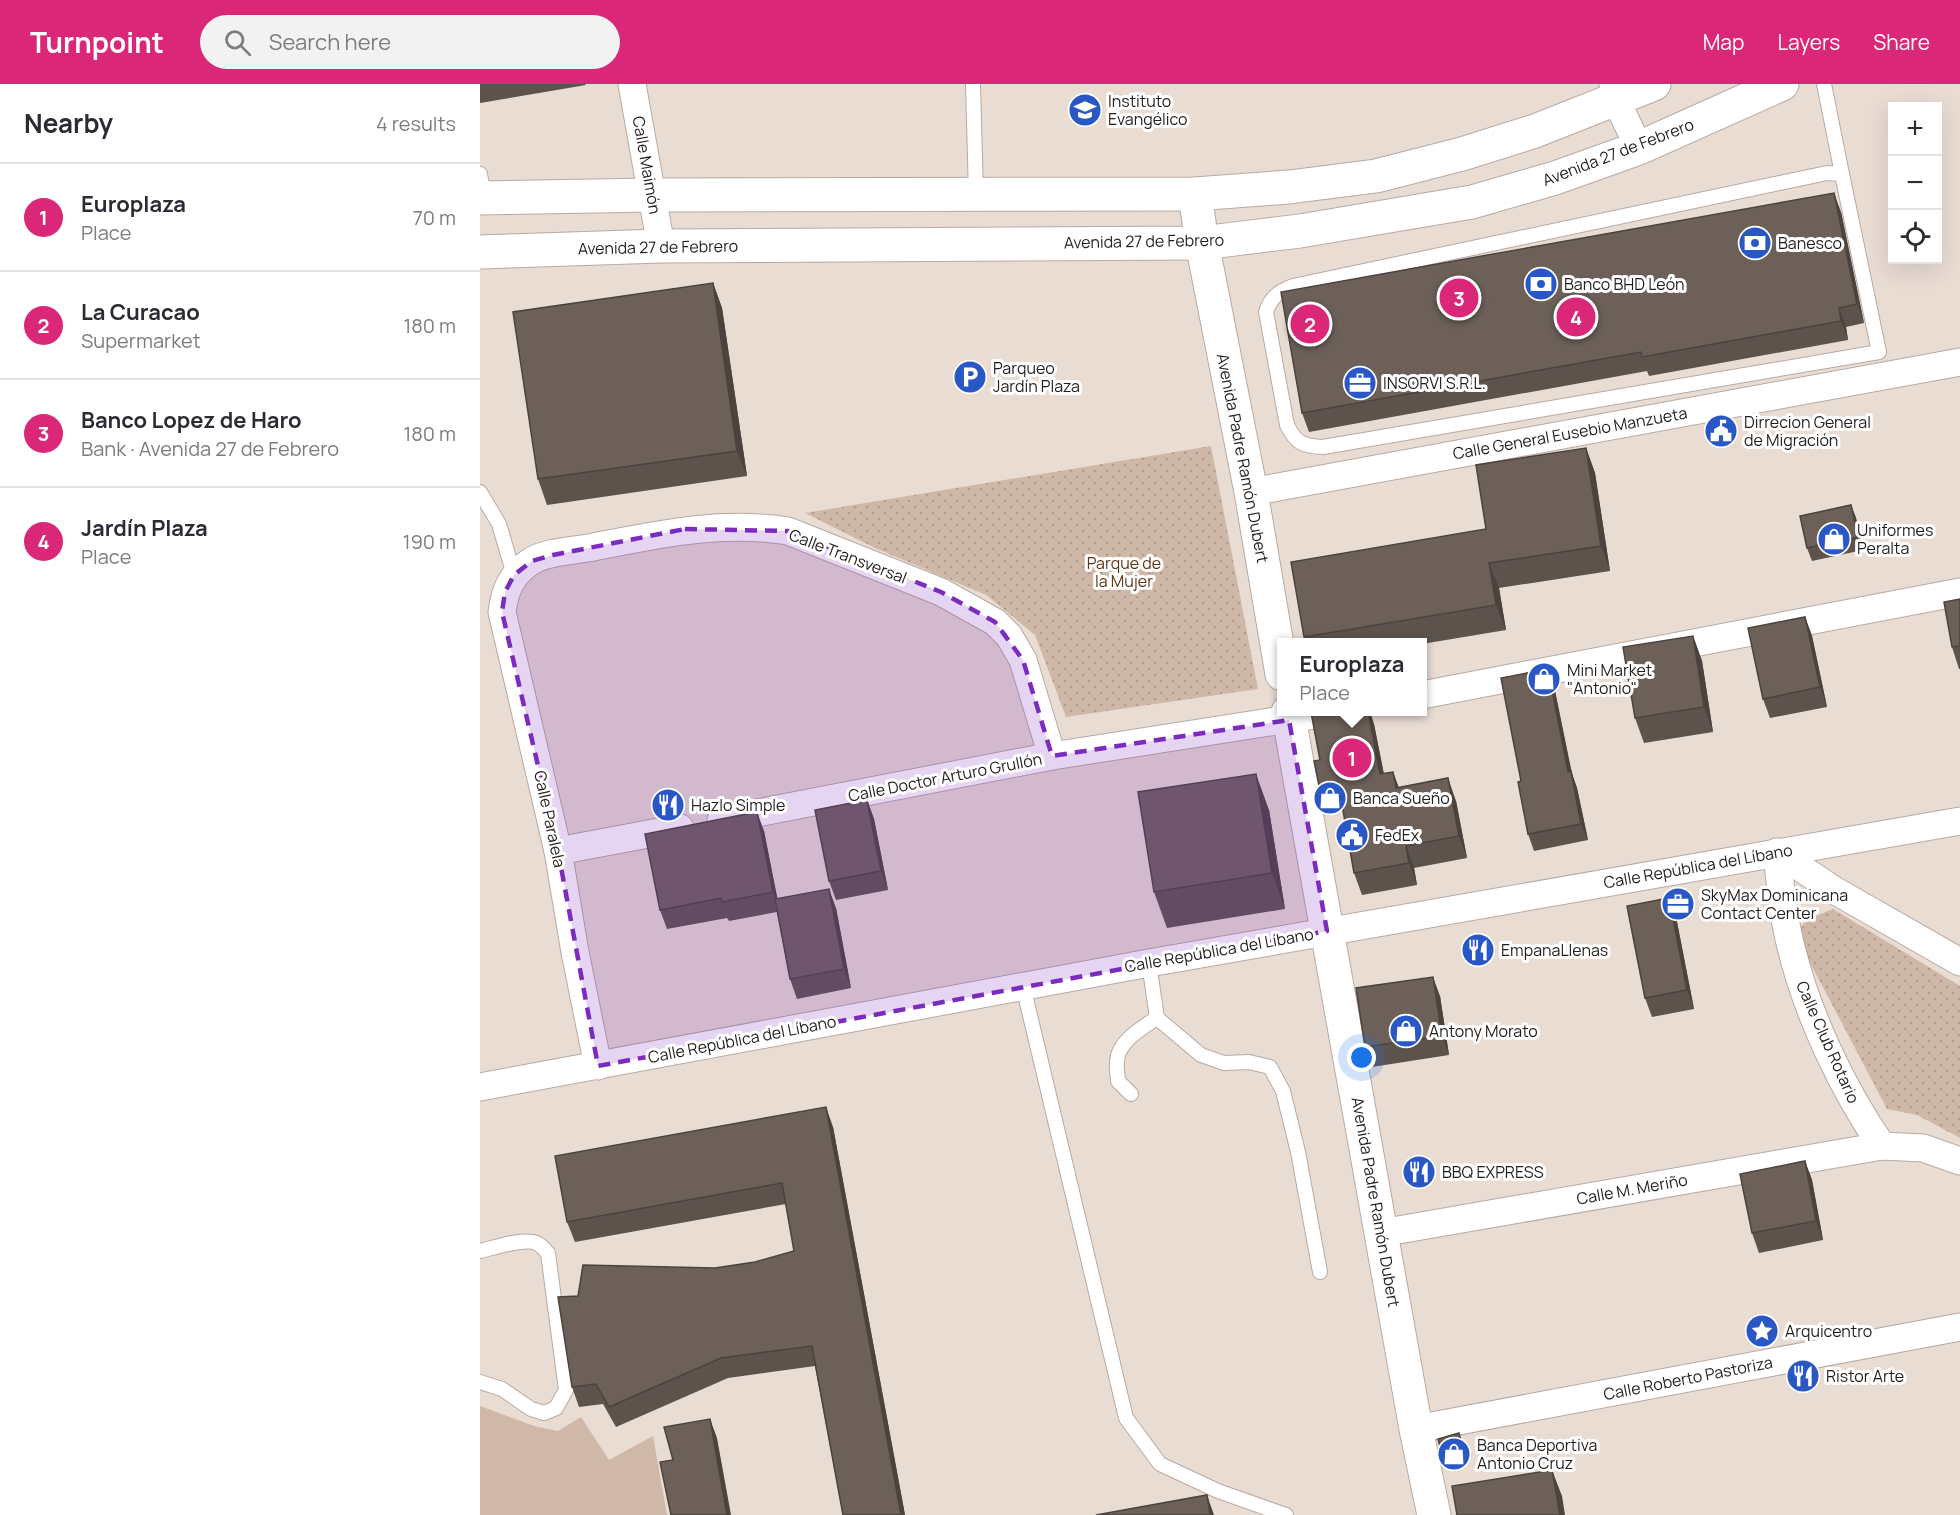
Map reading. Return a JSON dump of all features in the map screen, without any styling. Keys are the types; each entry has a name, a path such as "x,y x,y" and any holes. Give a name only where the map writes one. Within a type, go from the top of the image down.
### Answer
{"main road":[{"path":"481,190 652,195 1195,194 1289,186 1376,176 1462,154 1535,131 1615,92 1654,84"},
{"name":"Avenida 27 de Febrero","path":"480,252 661,246 1202,243 1300,231 1472,202 1556,178 1639,148 1782,84"},
{"name":"Avenida Padre Ramón Dubert","path":"1195,194 1202,243 1251,492 1277,650"},
{"name":"Avenida Padre Ramón Dubert","path":"1289,716 1416,1429 1434,1515"}],"street":[{"name":"Calle Maimón","path":"632,84 661,246"},
{"path":"1615,92 1639,148"},
{"name":"Calle General Eusebio Manzueta","path":"1251,492 1960,362"},
{"name":"Calle Transversal","path":"514,575 532,561 553,555 685,529 765,527 788,531 941,592 995,622 1009,636 1023,660 1052,756"},
{"name":"Calle Paralela","path":"514,575 505,592 502,612 558,851 574,952 598,1066"},
{"path":"1427,693 1960,592"},
{"name":"Calle Doctor Arturo Grullón","path":"558,851 1052,756 1289,716"},
{"name":"Calle República del Líbano","path":"480,1087 1149,963 1960,820"},
{"path":"1777,852 1834,890 1960,962"},
{"name":"Calle Club Rotario","path":"1777,852 1781,895 1801,982 1815,1020 1845,1085 1882,1146"},
{"path":"1882,1146 1923,1148 1960,1161"},
{"name":"Calle M. Meriño","path":"1381,1233 1882,1146"},
{"name":"Calle Roberto Pastoriza","path":"1416,1429 1960,1327"}],"lane":[{"path":"973,84 976,195"},
{"path":"1824,84 1879,352 1323,447 1310,447 1295,440 1287,425 1266,312 1270,300 1280,291 1816,175 1842,174"},
{"path":"480,492 499,524 514,575"},
{"path":"1149,963 1158,1018 1201,1055 1224,1063 1249,1062 1270,1067 1283,1091 1298,1152 1320,1272"},
{"path":"1023,986 1126,1418 1160,1464 1218,1491 1286,1515"},
{"path":"1131,1094 1118,1081 1116,1059 1124,1044 1141,1028 1158,1018"},
{"path":"480,1251 534,1242 541,1245 548,1253 566,1390 556,1408 544,1413 531,1409 502,1389 480,1382"}],"highlighted area":[{"path":"685,529 788,531 941,592 995,622 1023,660 1052,756 1289,720 1327,931 598,1066 558,851 502,612 505,592 514,575 532,561 553,555"}],"green space":[{"name":"Parque de la Mujer","path":"1211,446 1258,689 1066,717 1035,635 986,595 875,548 805,513"},
{"path":"1833,909 1960,986 1960,1138 1917,1115 1887,1109 1795,934 1808,919"},
{"path":"480,1406 534,1426 558,1431 581,1417 609,1460 653,1436 667,1515 480,1515"}],"building":[{"path":"1834,193 1857,304 1839,308 1841,321 1642,357 1641,352 1302,413 1281,292"},
{"path":"713,283 737,451 538,479 513,312"},
{"path":"1586,448 1601,546 1489,563 1496,605 1304,637 1291,562 1486,529 1476,465"},
{"path":"1851,505 1858,537 1807,548 1800,516"},
{"path":"1960,599 1960,646 1952,647 1944,602"},
{"path":"1805,617 1820,687 1763,699 1748,628"},
{"path":"1693,636 1704,707 1635,718 1623,647"},
{"path":"1548,669 1568,772 1571,771 1581,824 1528,834 1518,782 1521,781 1501,678"},
{"path":"1312,716 1369,716 1380,774 1393,772 1396,788 1448,778 1459,836 1406,846 1409,863 1354,873 1338,782 1319,785 1314,761 1320,760"},
{"path":"1256,774 1272,873 1154,892 1138,792"},
{"path":"867,800 881,871 829,881 815,810"},
{"path":"757,812 773,892 722,902 721,898 660,910 645,834"},
{"path":"829,889 844,969 790,979 775,899"},
{"path":"1669,898 1687,990 1645,998 1627,906"},
{"name":"Antony Morato","path":"1433,977 1442,1036 1365,1047 1356,988"},
{"path":"826,1107 901,1515 843,1515 812,1346 721,1358 609,1407 596,1384 572,1387 558,1297 578,1296 583,1265 715,1268 755,1262 794,1251 782,1183 567,1222 555,1156"},
{"path":"1805,1161 1816,1221 1752,1233 1740,1174"},
{"path":"710,1419 727,1515 671,1515 660,1462 673,1460 664,1427"},
{"name":"Banca Deportiva Antonio Cruz","path":"1459,1433 1465,1456 1444,1461 1438,1439"},
{"path":"1552,1470 1560,1515 1457,1515 1452,1486"},
{"path":"1207,1495 1210,1515 1096,1515"}],"place":[{"name":"Instituto Evangélico","path":"1085,110"},
{"name":"Banesco","path":"1755,243"},
{"name":"Banco BHD León","path":"1541,284"},
{"name":"Banco Lopez de Haro","path":"1459,298"},
{"name":"Jardín Plaza","path":"1576,317"},
{"name":"La Curacao","path":"1310,324"},
{"name":"Parqueo Jardín Plaza","path":"970,377"},
{"name":"INSORVI S.R.L.","path":"1360,383"},
{"name":"Dirrecion General de Migración","path":"1721,431"},
{"name":"Uniformes Peralta","path":"1834,539"},
{"name":"Mini Market \"Antonio\"","path":"1544,679"},
{"name":"Europlaza","path":"1352,758"},
{"name":"Banca Sueño","path":"1330,798"},
{"name":"Hazlo Simple","path":"668,805"},
{"name":"FedEx","path":"1352,835"},
{"name":"SkyMax Dominicana Contact Center","path":"1678,904"},
{"name":"EmpanaLlenas","path":"1478,950"},
{"name":"Antony Morato","path":"1406,1031"},
{"name":"BBQ EXPRESS","path":"1419,1172"},
{"name":"Arquicentro","path":"1762,1331"},
{"name":"Ristor Arte","path":"1803,1376"},
{"name":"Banca Deportiva Antonio Cruz","path":"1454,1454"}]}
